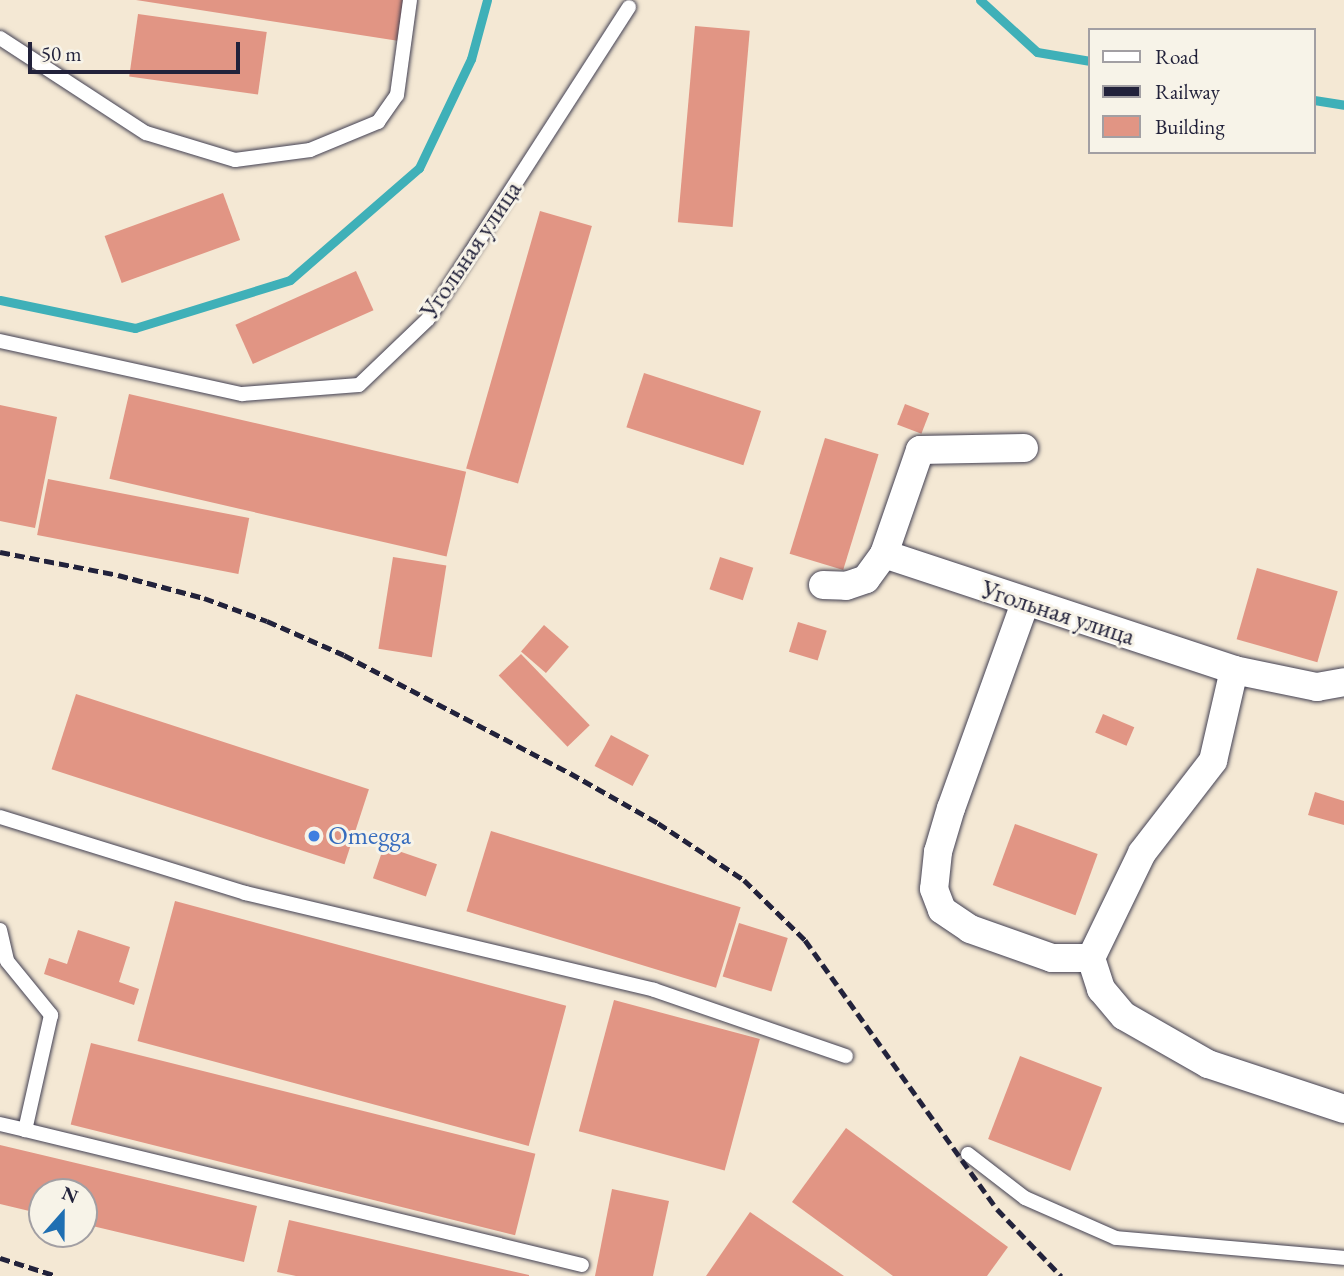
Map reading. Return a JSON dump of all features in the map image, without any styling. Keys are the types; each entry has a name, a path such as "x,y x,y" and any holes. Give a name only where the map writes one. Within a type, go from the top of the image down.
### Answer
{"street":[{"path":"823,585 846,586 866,579 884,554 920,450 1024,448"},
{"name":"Угольная улица","path":"884,554 1025,603 1234,670 1317,687 1344,682"},
{"path":"1025,603 951,808 934,889 943,910 970,929 1052,958 1091,957"},
{"path":"1234,670 1225,723 1213,761 1142,853 1091,957 1101,989 1124,1016 1208,1064 1344,1109"}],"lane":[{"path":"0,38 146,133 235,160 310,150 378,122 397,95 410,0"},
{"name":"Угольная улица","path":"0,341 242,394 359,385 428,319 629,7"},
{"path":"0,817 245,892 654,990 846,1056"},
{"path":"0,930 7,961 51,1015 26,1130"},
{"path":"0,1124 582,1265"},
{"path":"968,1154 1025,1198 1116,1238 1344,1258"}],"building":[{"path":"136,0 406,0 399,41"},
{"path":"138,14 267,32 258,94 129,76"},
{"path":"695,26 750,31 733,227 678,222"},
{"path":"223,193 240,240 122,283 105,236"},
{"path":"540,211 592,226 518,484 466,469"},
{"path":"356,271 373,310 253,364 235,325"},
{"path":"644,373 761,411 743,465 626,427"},
{"path":"129,394 466,472 447,557 109,479"},
{"path":"905,404 929,413 921,434 897,425"},
{"path":"0,405 57,417 35,528 0,521"},
{"path":"825,438 879,454 843,570 790,554"},
{"path":"48,479 249,518 238,574 37,535"},
{"path":"393,557 446,565 432,657 378,649"},
{"path":"720,557 753,568 743,600 709,589"},
{"path":"1257,568 1338,591 1317,662 1237,639"},
{"path":"798,622 827,631 818,660 789,652"},
{"path":"544,625 569,647 546,673 521,651"},
{"path":"521,654 590,725 567,747 499,676"},
{"path":"76,694 369,789 345,864 52,769"},
{"path":"1103,714 1134,727 1126,746 1095,732"},
{"path":"611,735 649,755 633,786 595,766"},
{"path":"1315,792 1344,801 1344,825 1308,815"},
{"path":"1015,824 1098,854 1075,915 993,885"},
{"path":"491,831 741,907 716,988 466,911"},
{"path":"384,846 437,864 426,896 373,878"},
{"path":"175,901 566,1006 529,1146 137,1041"},
{"path":"739,923 788,938 771,991 723,977"},
{"path":"78,930 130,947 119,982 139,989 134,1005 44,974 49,958 67,964"},
{"path":"614,1000 760,1039 725,1170 579,1131"},
{"path":"91,1043 535,1154 515,1235 71,1125"},
{"path":"1020,1056 1102,1088 1070,1171 988,1139"},
{"path":"846,1128 1008,1247 987,1276 893,1276 792,1202"},
{"path":"0,1145 257,1206 244,1262 98,1227 98,1178 28,1178 28,1211 0,1204"},
{"path":"612,1189 669,1201 653,1276 595,1276"},
{"path":"750,1212 844,1276 706,1276"},
{"path":"289,1220 529,1276 296,1276 277,1272"}],"waterway":[{"path":"0,300 135,328 290,280 419,168 471,59 487,0"},
{"path":"980,0 1037,52 1088,61"},
{"path":"1316,100 1344,105"}],"railway":[{"path":"0,552 118,575 204,598 267,621 344,655 570,773 658,823 744,880 805,940 997,1209 1061,1276"},
{"path":"0,1258 57,1276"}],"place":[{"name":"Omegga","path":"314,836"}]}
